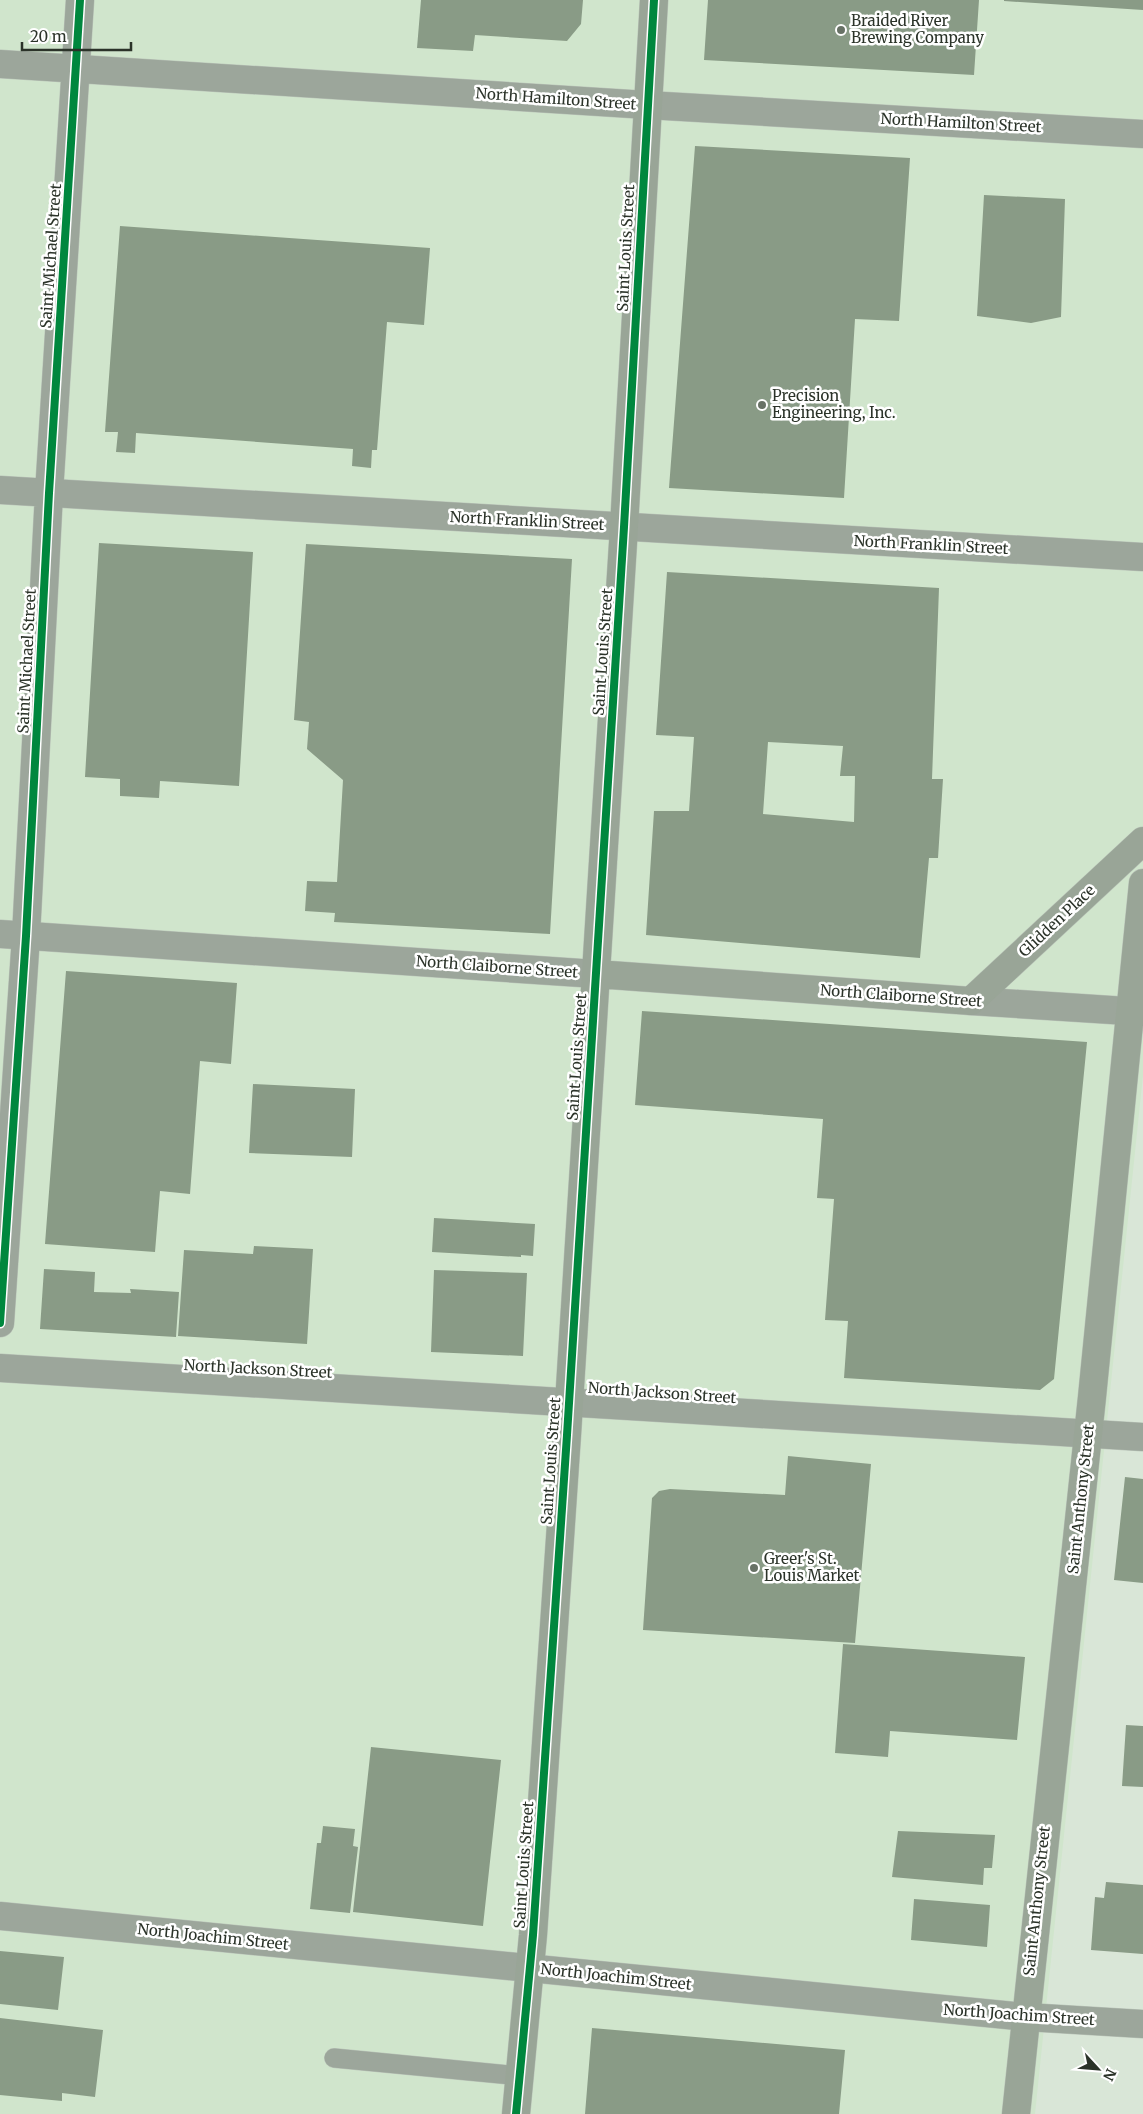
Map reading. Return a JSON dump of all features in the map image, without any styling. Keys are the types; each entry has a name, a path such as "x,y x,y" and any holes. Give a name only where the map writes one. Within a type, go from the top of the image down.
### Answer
{"street":[{"name":"Saint Michael Street","path":"0,1323 13,935 49,493 80,0"},
{"name":"Saint Louis Street","path":"516,2114 530,1968 569,1401 624,527 654,0"},
{"name":"North Hamilton Street","path":"0,64 1143,134"},
{"name":"North Franklin Street","path":"0,490 1143,557"},
{"name":"Glidden Place","path":"972,1001 1143,842"},
{"name":"Saint Anthony Street","path":"1016,2114 1088,1434 1137,1011 1143,883"},
{"name":"North Claiborne Street","path":"13,935 1137,1011"},
{"name":"North Jackson Street","path":"0,1368 1143,1437"},
{"name":"North Joachim Street","path":"0,1916 1026,2017 1143,2024"}],"lane":[{"path":"334,2058 520,2076"}],"shaded area":[{"path":"0,0 1143,0 1143,1075 1035,2114 0,2114"}],"building":[{"path":"421,0 583,0 581,24 567,41 475,35 473,51 417,48"},
{"name":"Braided River Brewing Company","path":"708,0 979,0 974,75 704,60"},
{"path":"1143,0 1143,10 1004,1"},
{"name":"Precision Engineering, Inc.","path":"695,146 910,158 899,321 855,319 844,498 669,488"},
{"path":"984,195 1065,199 1061,317 1031,323 977,316"},
{"path":"120,226 430,248 424,325 387,322 377,450 372,450 371,468 352,466 353,449 136,433 135,453 116,452 118,432 105,432"},
{"path":"99,543 253,552 239,786 160,781 159,798 120,796 120,779 85,777"},
{"path":"306,544 572,559 550,934 334,922 335,913 305,911 307,881 337,882 343,780 307,749 309,722 294,720"},
{"path":"667,572 939,588 932,779 943,779 938,858 929,858 920,958 646,935 654,811 689,811 694,737 656,735","holes":["768,742 843,746 840,776 855,776 854,822 763,814"]},
{"path":"66,971 237,983 231,1064 200,1061 190,1194 160,1191 155,1252 45,1244"},
{"path":"642,1011 1087,1042 1054,1379 1040,1390 844,1378 848,1321 825,1320 834,1199 817,1198 823,1119 635,1105"},
{"path":"253,1084 355,1089 352,1157 249,1153"},
{"path":"434,1218 535,1224 533,1256 432,1252"},
{"path":"254,1246 313,1249 307,1344 178,1336 184,1250 253,1254"},
{"path":"44,1269 95,1272 94,1292 131,1293 130,1289 179,1292 176,1337 40,1329"},
{"path":"434,1270 527,1273 523,1356 431,1352"},
{"name":"Greer's St. Louis Market","path":"788,1456 871,1464 855,1643 643,1630 652,1498 659,1491 670,1489 785,1495"},
{"path":"1125,1477 1143,1479 1143,1583 1114,1580"},
{"path":"843,1644 1025,1657 1017,1740 890,1731 888,1757 835,1753"},
{"path":"1126,1725 1143,1726 1143,1787 1122,1786"},
{"path":"371,1747 501,1760 483,1926 353,1912"},
{"path":"323,1826 355,1829 353,1846 358,1847 350,1913 310,1909 317,1843 321,1843"},
{"path":"898,1831 995,1835 992,1868 984,1868 983,1885 892,1877"},
{"path":"1106,1882 1143,1885 1143,1954 1091,1950 1095,1897 1104,1898"},
{"path":"914,1899 990,1905 987,1947 911,1940"},
{"path":"0,1951 64,1957 58,2010 0,2004"},
{"path":"0,2018 103,2030 95,2097 62,2093 62,2101 0,2095"},
{"path":"592,2028 845,2050 839,2114 585,2114"}],"cycle path":[{"path":"0,1323 26,936 49,493 80,0"},
{"path":"516,2114 533,1935 567,1435 624,527 654,0"}],"place":[{"name":"Braided River Brewing Company","path":"841,30"},
{"name":"Precision Engineering, Inc.","path":"762,405"},
{"name":"Greer's St. Louis Market","path":"754,1568"}]}
